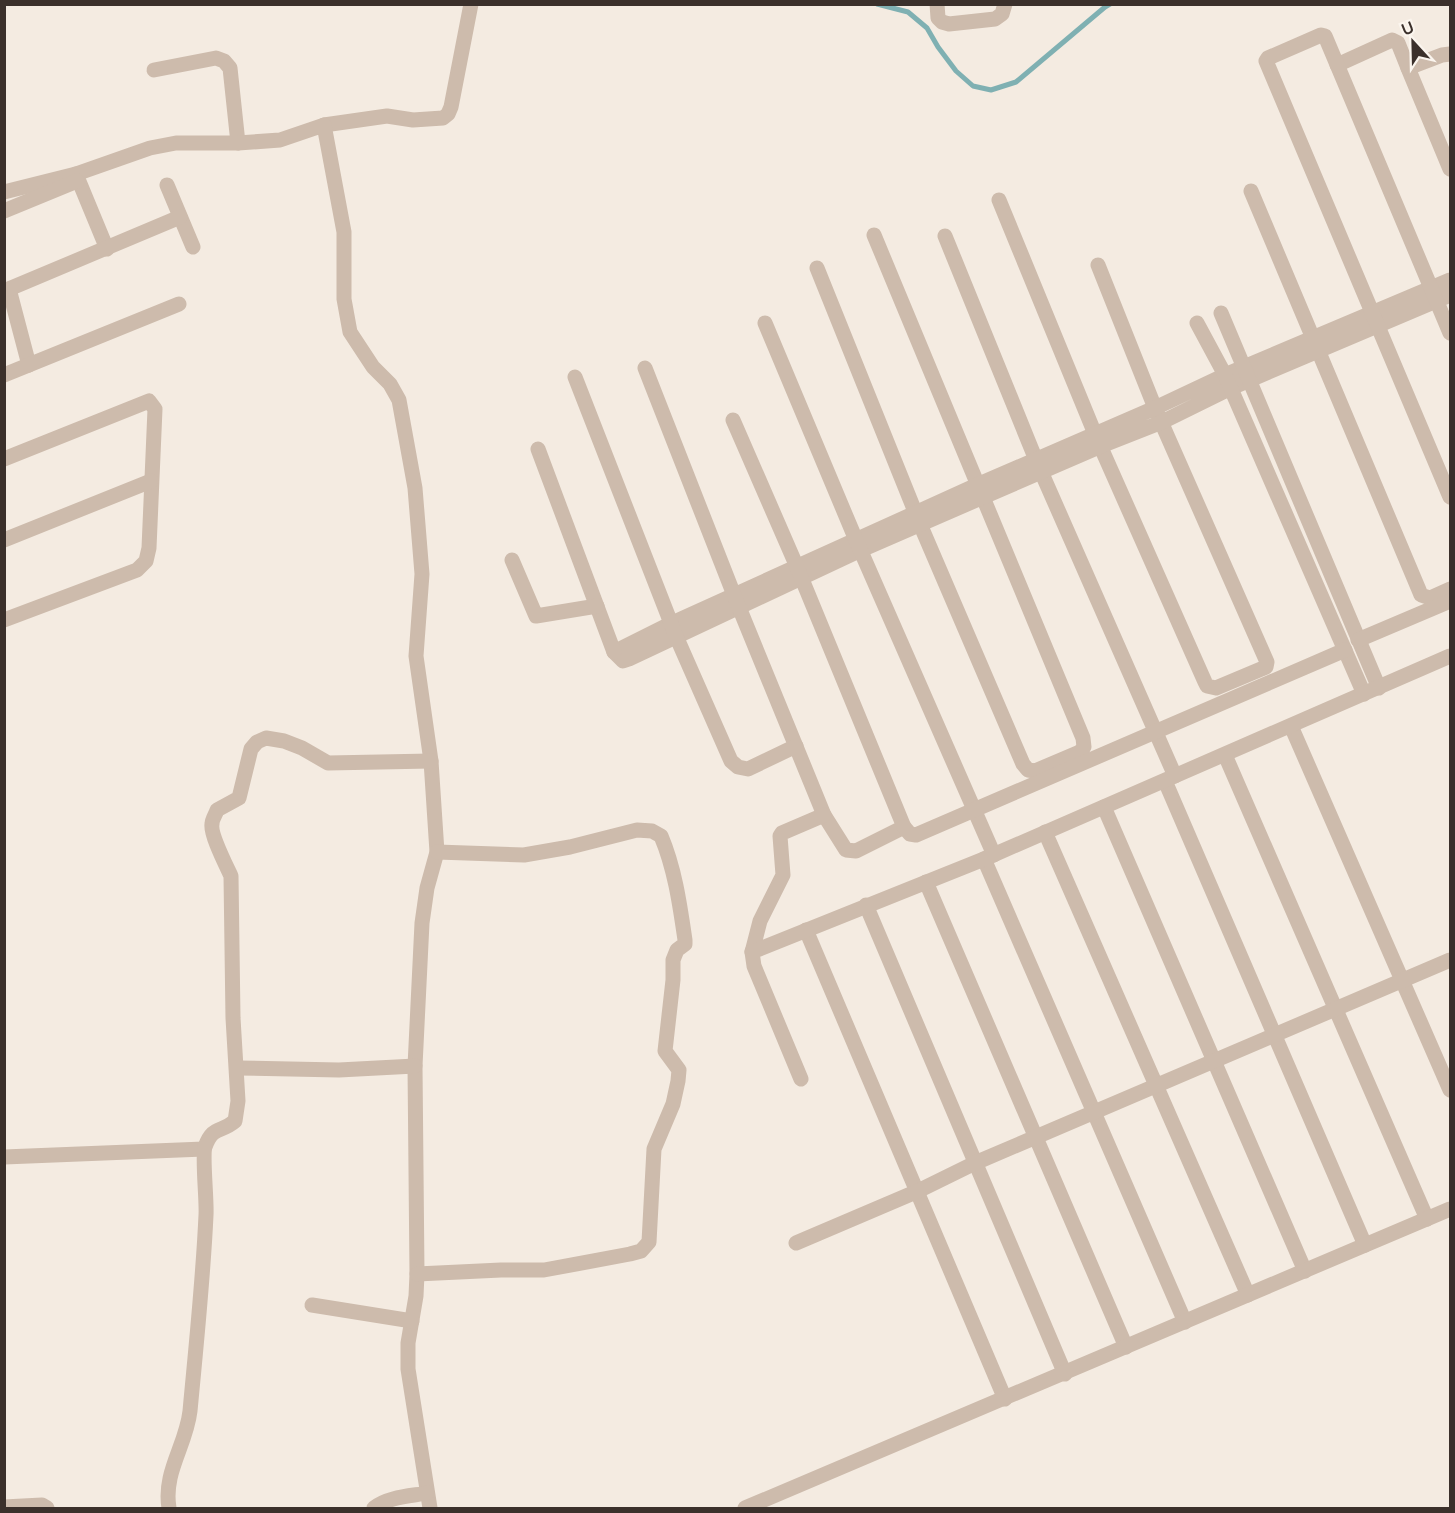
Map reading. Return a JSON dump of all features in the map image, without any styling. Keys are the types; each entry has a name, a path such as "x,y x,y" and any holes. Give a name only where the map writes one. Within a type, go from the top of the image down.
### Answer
{"street":[{"path":"4,211 78,177 150,148 176,143 280,140 324,125 387,116 413,120 443,118 452,107 471,4"},
{"path":"937,4 938,18 949,24 995,19 1002,14 1005,4"},
{"path":"1450,333 1440,294 1323,35 1268,58 1266,61 1450,497"},
{"path":"1337,64 1392,40 1398,43 1450,169"},
{"path":"1408,68 1450,54"},
{"path":"154,70 216,58 224,62 230,68 238,143"},
{"path":"324,125 344,232 344,299 350,332 373,367 390,384 399,400 415,488 422,574 416,656 431,760 437,852 427,888 422,923 415,1066 417,1274 408,1343 408,1369 430,1509"},
{"path":"4,192 78,177"},
{"path":"78,177 107,249"},
{"path":"167,185 193,247"},
{"path":"1251,191 1421,595 1430,598 1450,589"},
{"path":"999,200 1098,440 1207,686 1221,687 1266,667 1267,662 1158,415 1098,265"},
{"path":"28,365 7,290 180,217"},
{"path":"818,268 918,518 1023,764 1028,771 1035,771 1080,752 1084,747 1083,738 874,235"},
{"path":"945,236 1039,466 1156,732 1170,779 1274,1035 1365,1245"},
{"path":"538,449 614,652 623,661 674,630 918,518 1158,415 1228,382 1375,319 1440,294 1450,280"},
{"path":"4,375 179,304"},
{"path":"1221,313 1378,688"},
{"path":"765,322 858,545 974,810 989,857 1094,1112 1185,1322"},
{"path":"1197,323 1228,382 1364,694"},
{"path":"645,368 736,601 824,815 846,850 856,851 904,827"},
{"path":"575,377 674,630 731,761 738,767 748,769 796,746"},
{"path":"4,459 149,401 155,409 149,548 146,561 137,570 4,620"},
{"path":"733,420 904,827 910,834 916,835 1345,650"},
{"path":"4,540 151,481"},
{"path":"512,560 536,615 597,606"},
{"path":"1358,640 1450,601"},
{"path":"752,952 989,857 1450,656"},
{"path":"1291,726 1450,1090"},
{"path":"169,1509 167,1497 170,1472 189,1419 204,1274 207,1194 204,1149 212,1133 235,1121 238,1101 233,1018 231,876 214,838 211,825 217,810 239,798 253,745 262,739 272,738 302,748 328,763 431,760"},
{"path":"1225,755 1427,1219"},
{"path":"1104,807 1305,1271"},
{"path":"801,1080 754,966 752,952 760,921 783,874 780,836 824,815"},
{"path":"417,1274 544,1270 630,1254 641,1251 649,1242 654,1149 673,1104 678,1081 678,1070 666,1051 673,960 675,954 685,944 679,902 666,847 661,836 652,831 637,830 570,847 524,855 437,852"},
{"path":"1046,832 1248,1295"},
{"path":"926,882 1126,1347"},
{"path":"866,906 1065,1374"},
{"path":"806,930 1005,1399"},
{"path":"796,1243 918,1191 975,1163 1450,960"},
{"path":"237,1068 339,1070 415,1066"},
{"path":"4,1157 204,1149"},
{"path":"745,1509 1450,1209"},
{"path":"312,1305 412,1321"},
{"path":"374,1509 378,1505 400,1497 427,1493"},
{"path":"4,1507 42,1505 47,1509"}],"waterway":[{"path":"877,4 908,12 927,28 956,71 973,86 991,90 1016,82 1110,4"}]}
